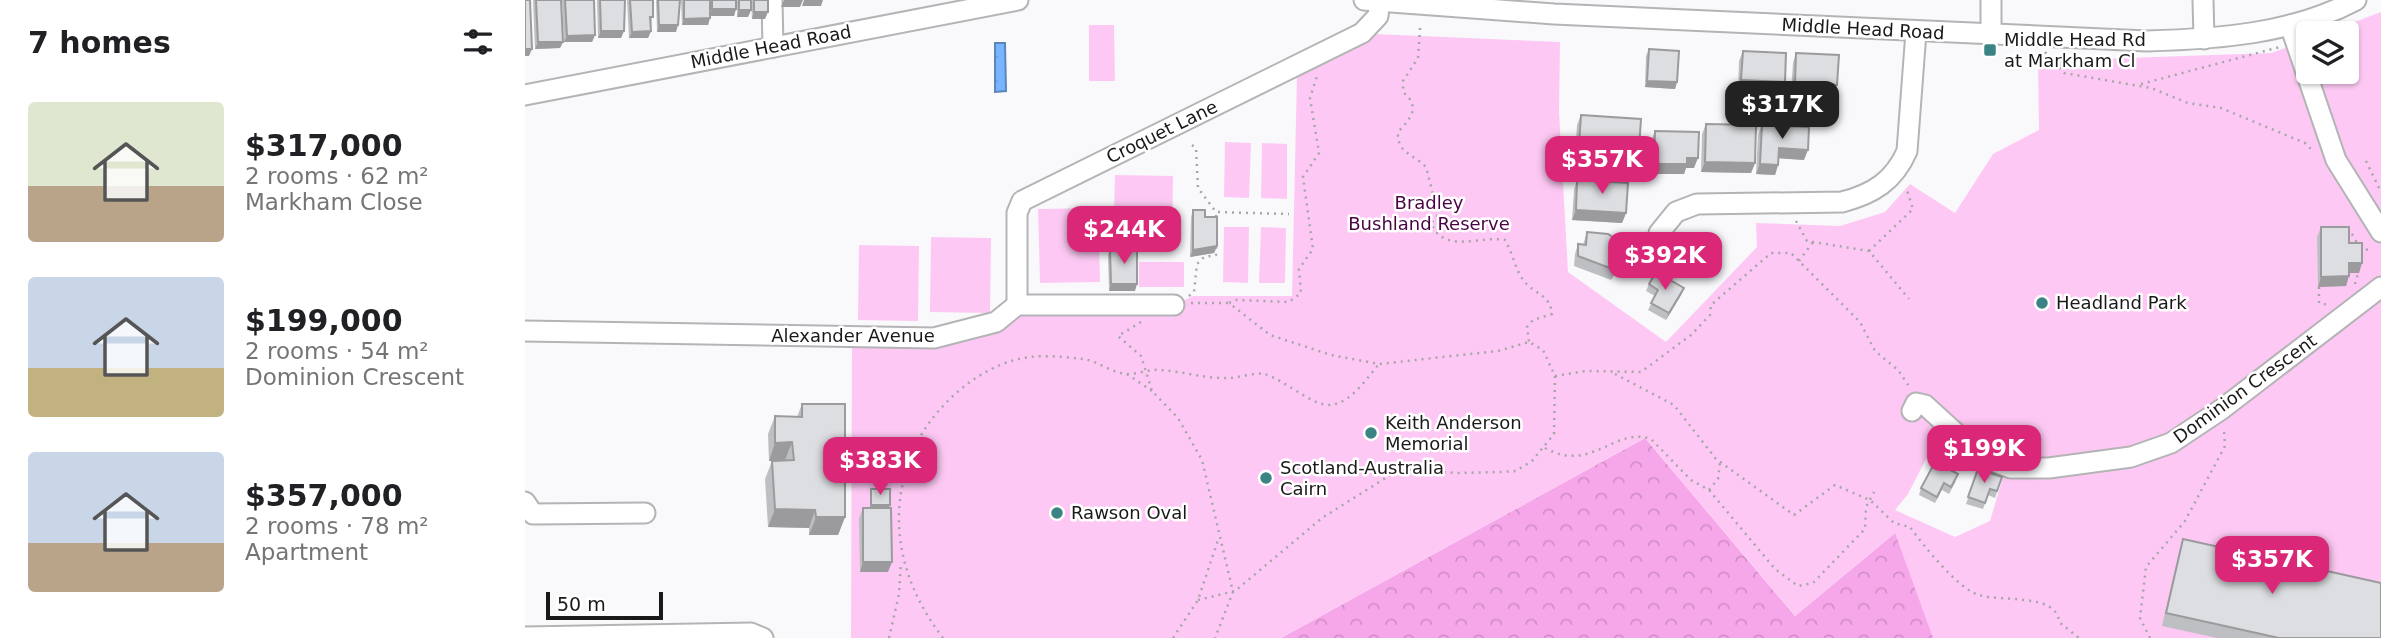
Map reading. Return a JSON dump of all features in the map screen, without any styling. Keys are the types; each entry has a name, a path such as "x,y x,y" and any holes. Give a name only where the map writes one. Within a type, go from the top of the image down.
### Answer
{"street":[{"path":"772,0 773,47"},
{"name":"Middle Head Road","path":"525,95 1018,0"},
{"name":"Middle Head Road","path":"1375,0 1554,14 2147,41 2242,36 2336,11 2356,0"},
{"name":"Croquet Lane","path":"1017,305 1017,213 1022,201 1362,33 1378,16 1375,0"},
{"path":"1991,0 1991,34"},
{"path":"2203,0 2204,39"},
{"path":"2290,25 2336,160 2380,239"},
{"path":"1659,233 1676,212 1697,204 1842,202 1865,196 1884,185 1900,167 1907,151 1912,116 1916,32"},
{"name":"Dominion Crescent","path":"1914,407 1925,405 1982,457 2011,467 2049,468 2131,457 2171,443 2223,410 2381,287"},
{"path":"1017,305 1174,305"},
{"name":"Alexander Avenue","path":"525,331 934,338 996,322 1017,305"},
{"path":"525,502 533,514 645,513"},
{"path":"525,637 757,635"}],"path":[{"path":"1420,28 1418,58 1403,81 1403,92 1410,98 1414,108 1412,118 1398,132 1398,143 1403,152 1426,167 1433,194 1441,204 1440,213 1431,223 1435,233 1447,240 1464,243 1491,237 1505,240 1521,277 1532,290 1545,295 1551,303 1552,314 1534,320 1527,327 1529,342"},
{"path":"2039,36 2048,59 2064,73 2138,85 2188,103 2221,108 2305,144 2316,153"},
{"path":"2138,85 2283,46"},
{"path":"1174,305 1207,301 1229,303 1236,300 1289,302 1301,293 1299,269 1313,249 1303,177 1319,153 1310,98 1319,68 1317,55"},
{"path":"1192,145 1196,148 1198,188 1216,212 1216,222"},
{"path":"2366,161 2381,192"},
{"path":"1869,251 1913,209 1906,189"},
{"path":"1786,203 1807,241 1869,251 1909,299"},
{"path":"1216,212 1289,214"},
{"path":"2352,234 2358,240 2359,251"},
{"path":"2347,251 2359,251 2380,239"},
{"path":"1799,261 1813,242"},
{"path":"1174,305 1194,292 1196,264 1204,257 1216,255 1216,244"},
{"path":"1555,376 1586,371 1615,374 1641,372 1691,335 1710,315 1711,305 1771,253 1779,251 1791,253 1860,322 1875,351 1909,382 1914,407"},
{"path":"2354,286 2359,276 2359,264"},
{"path":"2319,286 2319,303 2337,307 2346,316"},
{"path":"1198,600 1233,592 1322,518 1395,472 1415,469 1455,473 1516,471 1545,447 1554,434 1555,376 1543,350 1529,342 1498,351 1379,364 1331,355 1271,335 1229,303"},
{"path":"1141,322 1118,336 1141,356 1153,391"},
{"path":"889,638 899,594 899,511 902,482 909,460 927,426 964,387 984,374 1028,357 1087,359 1127,374 1153,391 1178,418 1202,460 1233,592 1215,638"},
{"path":"1127,374 1147,370 1225,378 1263,374 1316,402 1331,405 1350,397 1379,364"},
{"path":"1615,374 1674,405 1720,462 1794,515 1835,485 1870,500 1894,523 1910,527 1926,550 1976,594 2048,603 2058,614 2059,622 2079,638"},
{"path":"2150,638 2140,618 2146,567 2185,521 2225,446 2223,410"},
{"path":"1545,447 1563,457 1597,452 1626,439 1651,439 1691,480 1709,490 1775,569 1797,586 1813,583 1837,555 1849,548 1865,529 1866,507 1874,492"},
{"path":"1709,490 1718,479 1720,462"},
{"path":"1173,638 1198,600 1220,535"},
{"path":"901,558 913,592 943,638"}],"green space":[{"name":"Bradley Bushland Reserve","path":"2381,12 2381,638 1933,638 1895,533 1795,616 1645,438 1281,638 851,638 852,338 934,338 1017,305 1174,305 1193,296 1292,296 1297,76 1374,34 1560,42 1559,111 1568,272 1666,342 1757,247 1756,223 1840,226 1885,212 1910,184 1955,213 1993,154 2039,130 2038,61 2271,53 2296,44 2296,84 2359,84 2357,21","holes":["1941,430 1978,465 2003,477 1990,521 1955,537 1895,510 1908,494"]},
{"path":"1089,25 1114,25 1115,81 1089,81"},
{"path":"1225,142 1251,143 1249,198 1224,197"},
{"path":"1262,143 1287,144 1287,199 1261,198"},
{"path":"1115,175 1173,176 1172,249 1113,248"},
{"path":"1098,208 1100,282 1040,283 1038,209"},
{"path":"1224,227 1249,227 1248,283 1223,282"},
{"path":"1261,227 1286,228 1285,283 1259,283"},
{"path":"931,237 991,238 990,313 930,312"},
{"path":"859,245 919,246 918,321 858,320"},
{"path":"1139,262 1184,262 1184,287 1139,287"},
{"path":"1645,438 1795,616 1895,533 2381,638 1281,638"}],"water":[{"path":"995,43 1005,43 1006,91 995,92"}],"building":[{"path":"525,0 530,0 532,49 525,49"},
{"path":"536,0 561,0 563,42 538,42"},
{"path":"565,0 594,0 595,35 567,36"},
{"path":"600,0 625,0 624,31 601,31"},
{"path":"630,0 653,0 651,31 632,32"},
{"path":"658,0 680,0 678,25 659,25"},
{"path":"684,0 710,0 710,18 684,19"},
{"path":"712,0 736,0 736,9 712,9"},
{"path":"739,0 751,0 751,10 739,10"},
{"path":"754,0 768,0 768,12 754,12"},
{"path":"1649,49 1679,51 1677,82 1647,81"},
{"path":"1743,51 1786,53 1785,82 1741,80"},
{"path":"1796,53 1839,55 1837,85 1795,82"},
{"path":"1581,115 1641,119 1639,148 1579,145"},
{"path":"1706,124 1756,125 1755,163 1705,162"},
{"path":"1762,125 1809,127 1808,150 1779,148 1778,165 1760,164"},
{"path":"1655,131 1699,132 1698,158 1687,158 1687,164 1654,164"},
{"path":"1577,180 1628,183 1626,213 1576,210"},
{"path":"1193,210 1205,210 1205,217 1217,217 1217,246 1193,250"},
{"path":"2321,227 2349,227 2349,243 2362,243 2362,263 2349,263 2349,276 2321,277"},
{"path":"1587,232 1608,234 1627,246 1615,270 1578,256 1578,244 1586,245"},
{"path":"1137,248 1137,284 1111,284 1110,249"},
{"path":"1656,272 1684,288 1669,313 1651,303 1658,290 1649,284"},
{"path":"802,404 845,404 845,517 816,517 815,510 775,509 772,461 794,460 792,442 775,443 775,416 802,417"},
{"path":"1935,462 1958,474 1951,487 1944,483 1937,497 1921,488"},
{"path":"1978,469 2002,477 1997,491 1990,489 1985,503 1968,497"},
{"path":"871,489 890,489 890,505 871,505"},
{"path":"863,508 891,508 892,562 863,562"},
{"path":"2183,539 2381,583 2381,638 2279,638 2166,613"}],"place":[{"name":"Middle Head Rd at Markham Cl","path":"1990,50"},
{"name":"Headland Park","path":"2042,303"},
{"name":"Keith Anderson Memorial","path":"1371,433"},
{"name":"Scotland-Australia Cairn","path":"1266,478"},
{"name":"Rawson Oval","path":"1057,513"}]}
